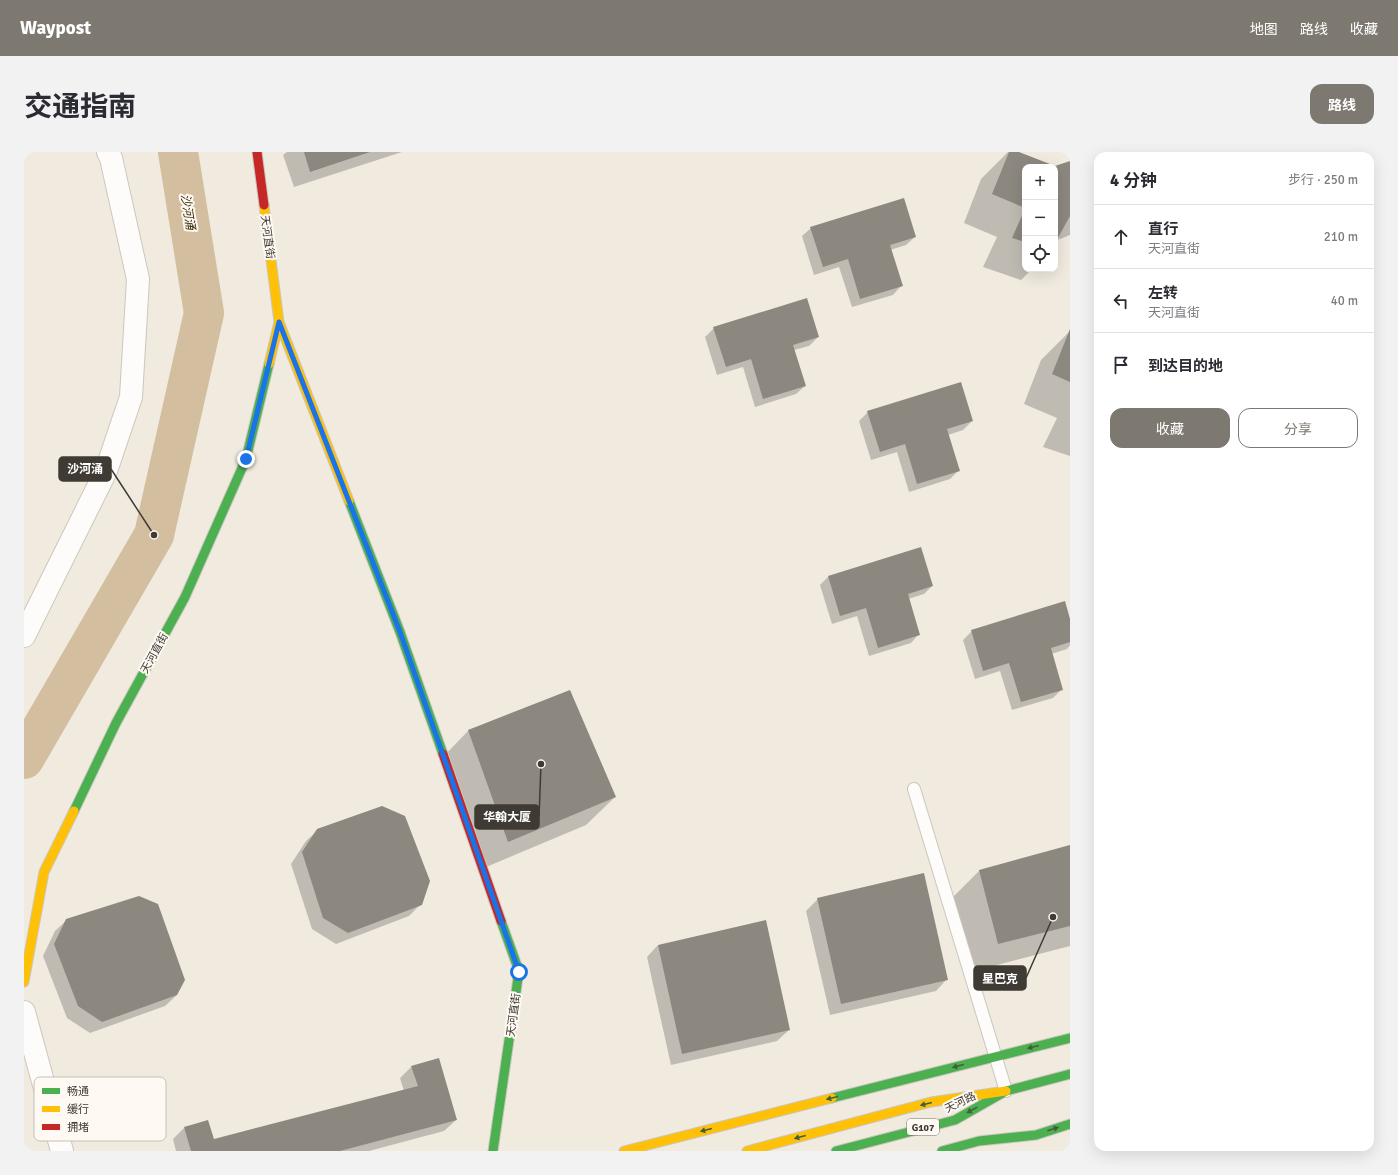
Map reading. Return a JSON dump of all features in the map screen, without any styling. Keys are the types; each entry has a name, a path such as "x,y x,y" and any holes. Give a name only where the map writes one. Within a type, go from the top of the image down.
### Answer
{"main road":[{"name":"天河直街","path":"257,152 279,322 400,632 519,972 493,1151"},
{"name":"天河直街","path":"24,982 44,872 116,723 185,597 246,459 279,322"},
{"path":"624,1151 1070,1038"},
{"name":"天河路","path":"836,1151 881,1138 955,1120 1006,1091 1070,1074"},
{"path":"747,1151 931,1102 1006,1091"},
{"name":"G107","path":"942,1151 979,1141 1036,1135 1070,1124"},
{"path":"1008,1148 1036,1135"}],"street":[{"path":"24,636 106,471 131,397 138,279 111,158 108,152"},
{"path":"24,1012 42,1077"},
{"path":"59,1141 62,1151"}],"lane":[{"path":"914,789 1006,1091"}],"building":[{"path":"304,152 370,152 310,172"},
{"path":"1009,152 1019,152 1050,164 1022,164 1022,207 992,194"},
{"path":"1070,161 1070,216 1058,238 1058,165"},
{"path":"904,198 916,237 890,245 903,286 860,299 848,259 823,267 810,227"},
{"path":"1022,216 1022,241 1012,238"},
{"path":"807,298 819,337 793,345 806,386 763,399 751,359 726,367 713,327"},
{"path":"1070,329 1070,382 1052,374"},
{"path":"961,382 973,421 947,429 960,471 917,484 905,444 880,452 867,411"},
{"path":"921,547 933,586 908,594 920,635 878,648 866,608 840,616 828,576"},
{"path":"1065,601 1070,619 1070,642 1051,648 1063,690 1021,702 1009,663 983,671 971,630"},
{"path":"570,690 616,797 508,842 468,730"},
{"path":"382,806 405,816 430,881 422,905 348,933 323,918 302,852 317,829"},
{"path":"1070,845 1070,926 998,944 979,870"},
{"path":"924,873 948,980 841,1004 817,898"},
{"path":"139,896 158,904 185,980 177,995 102,1022 78,1006 54,944 66,919"},
{"path":"766,920 790,1030 682,1054 658,945"},
{"path":"439,1058 457,1120 340,1151 191,1151 184,1127 208,1120 214,1139 418,1086 411,1066"}],"waterway":[{"name":"沙河涌","path":"24,759 154,535 204,313 178,152"}],"traffic: fast":[{"path":"74,811 116,723 185,597 246,459 269,364"},
{"path":"349,501 400,632 443,754"},
{"path":"493,1151 519,971 501,921"},
{"path":"832,1098 1070,1038"},
{"path":"836,1151 955,1120 1006,1091 1070,1074"},
{"path":"942,1151 979,1141 1036,1135 1070,1124"}],"traffic: slow":[{"path":"264,205 279,322 269,364"},
{"path":"279,322 349,501"},
{"path":"24,982 44,872 74,811"},
{"path":"747,1151 931,1102 1006,1091"},
{"path":"624,1151 832,1098"}],"traffic: jam":[{"path":"257,152 264,205"},
{"path":"443,754 501,921"}],"place":[{"name":"沙河涌","path":"154,535"},
{"name":"华翰大厦","path":"541,764"},
{"name":"星巴克","path":"1053,917"}],"route":[{"path":"246,459 279,322 400,632 519,972"}]}
